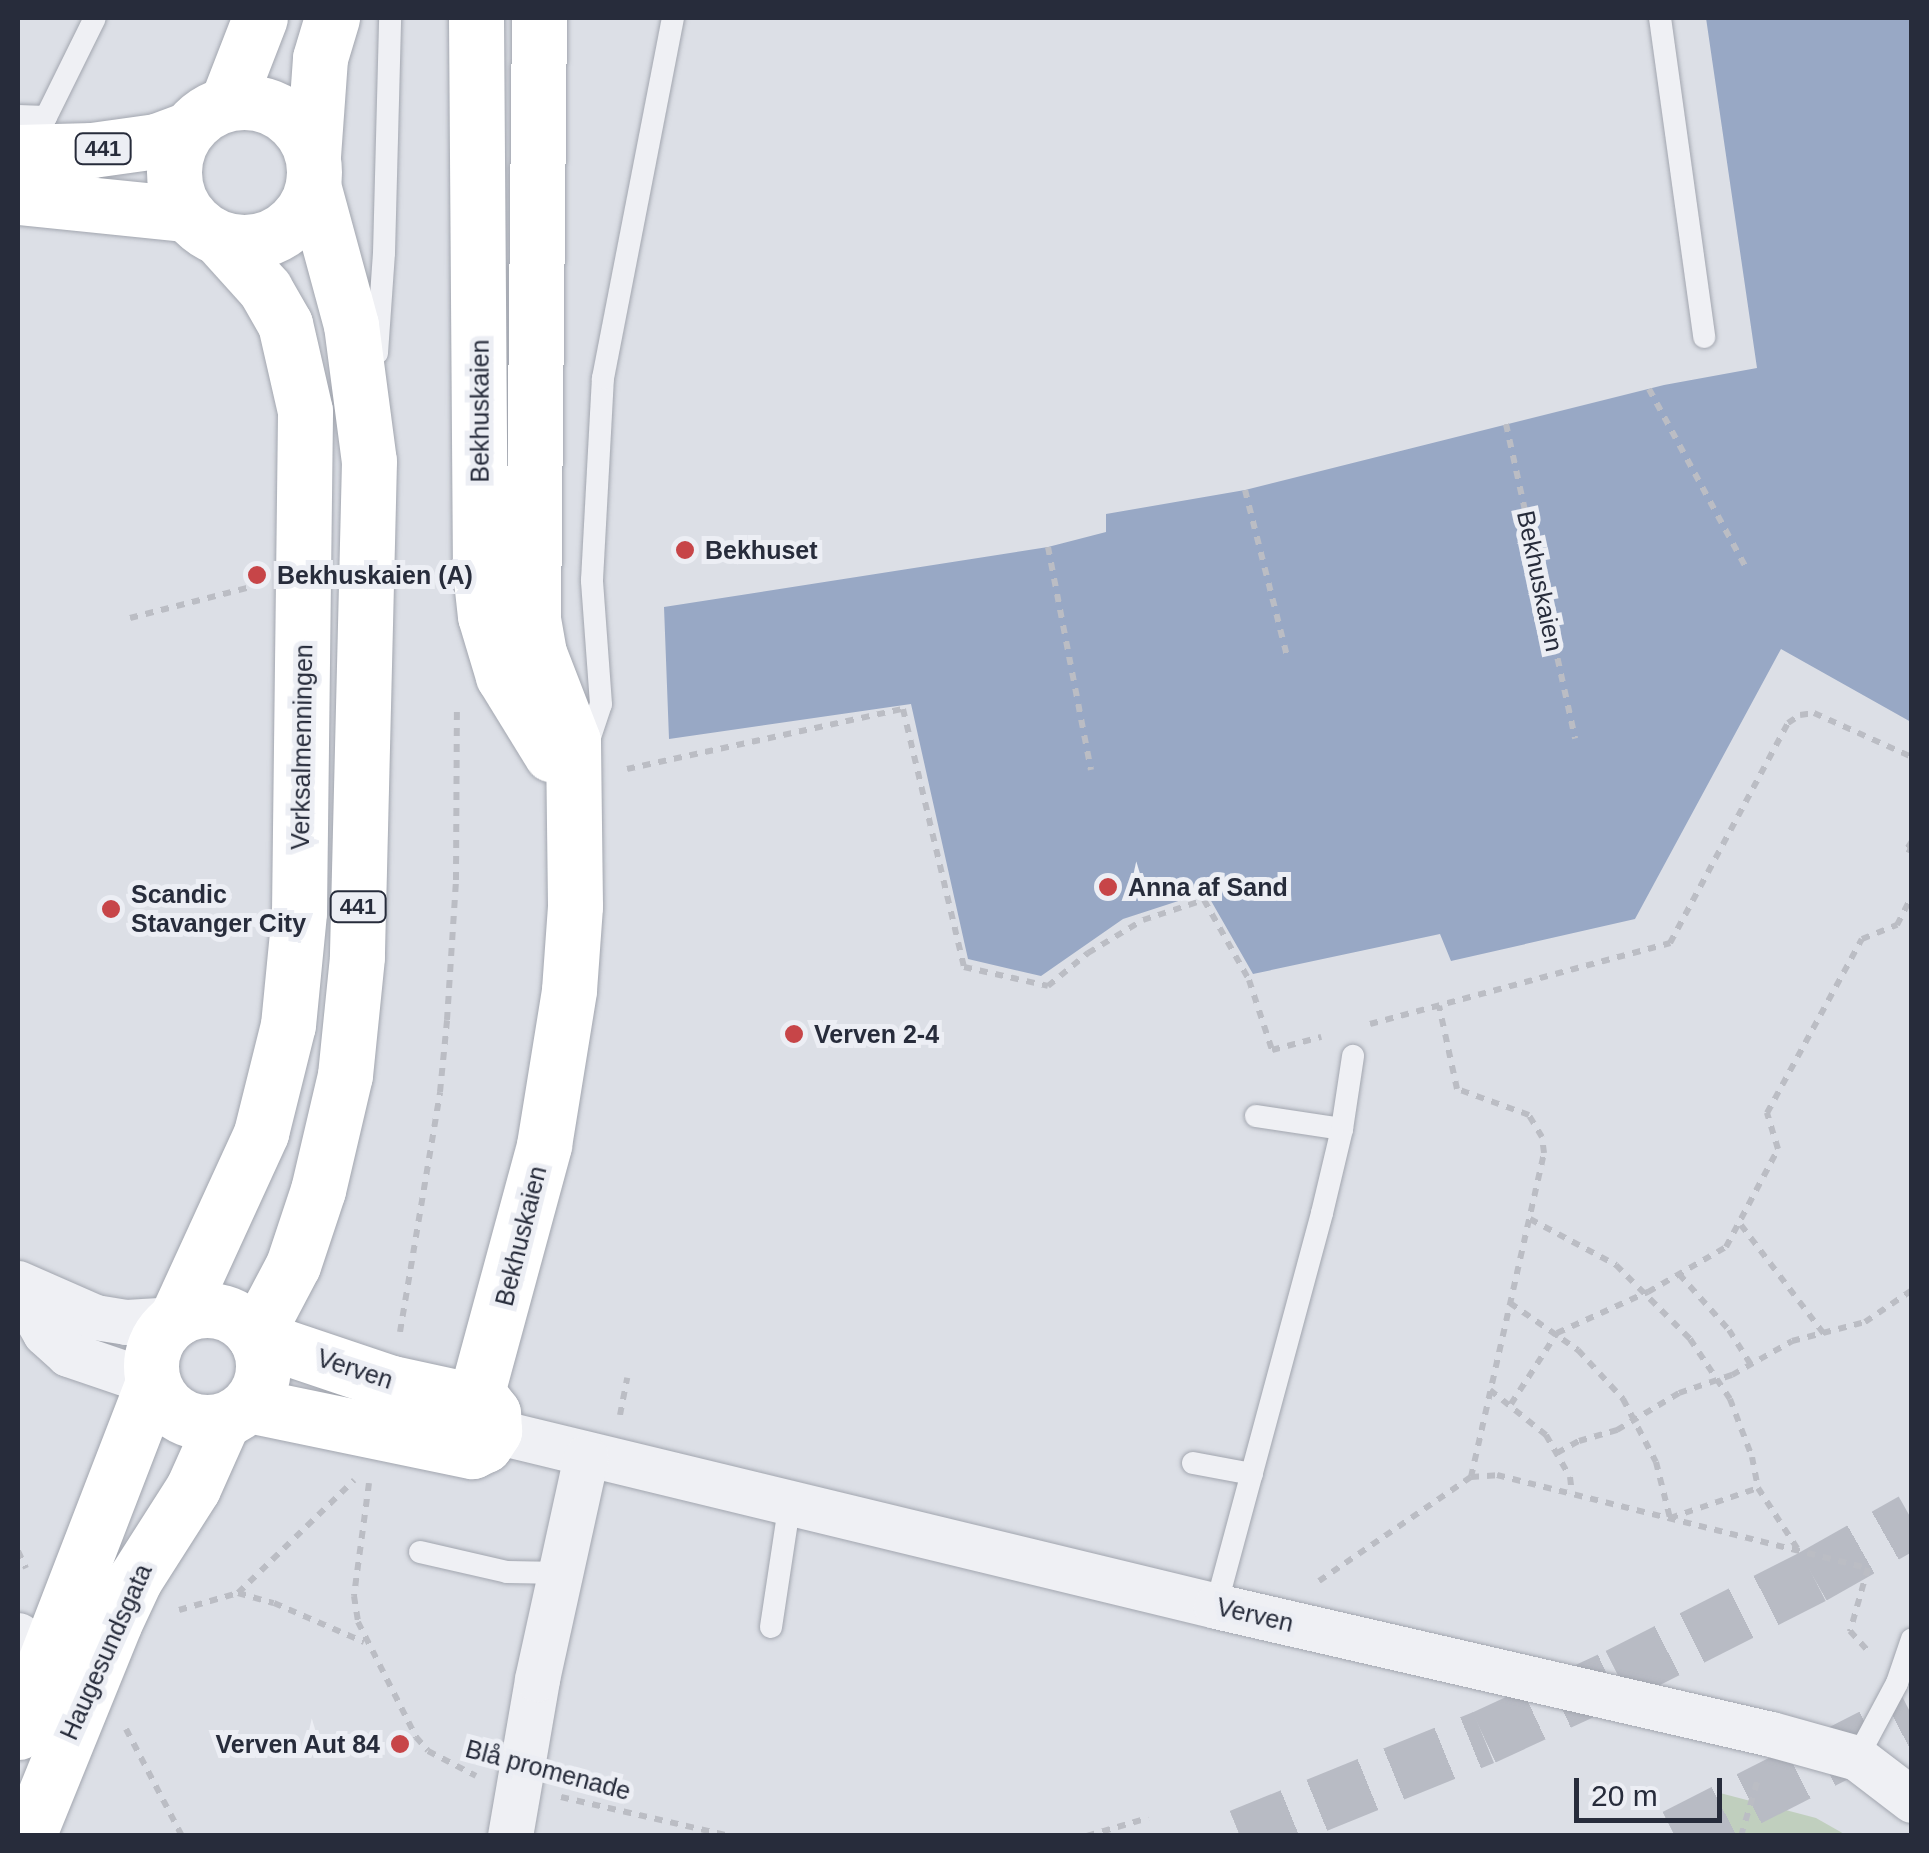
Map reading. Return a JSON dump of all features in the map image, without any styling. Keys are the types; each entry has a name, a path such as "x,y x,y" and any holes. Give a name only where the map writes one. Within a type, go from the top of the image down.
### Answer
{"main road":[{"path":"207,117 260,18"},
{"path":"313,171 320,58 332,18"},
{"name":"Bekhuskaien","path":"476,18 480,571 485,616 502,676 550,753 601,772"},
{"path":"510,18 510,558 533,618"},
{"name":"Bekhuskaien","path":"539,18 533,618 538,653 573,740 601,772"},
{"name":"441","path":"18,152 92,150 156,141 251,101 287,115 303,134 350,325 368,461 353,1018 318,1190 293,1265 256,1337 264,1372 236,1413"},
{"name":"441","path":"203,226 176,193 173,168 207,117"},
{"name":"441","path":"18,198 203,226 244,243 278,233 305,208 313,171"},
{"name":"Verksalmenningen","path":"176,1319 261,1133 288,1025 298,912 304,411 285,324 264,289 203,226"},
{"name":"Bekhuskaien","path":"469,1417 539,1164 560,1061 575,906 601,772"},
{"path":"176,1319 210,1310 243,1323 256,1337"},
{"name":"441","path":"153,1383 154,1347 176,1319"},
{"name":"Verven","path":"256,1337 392,1383 469,1417"},
{"path":"153,1383 163,1402 180,1416 200,1423 236,1413"},
{"name":"Haugesundsgata","path":"18,1732 153,1383"},
{"name":"Verven","path":"236,1413 469,1417"},
{"name":"Haugesundsgata","path":"28,1836 121,1609 236,1413"}],"street":[{"path":"18,1285 94,1316 126,1322 176,1319"},
{"path":"18,1285 46,1333 68,1354 153,1383"},
{"name":"Verven","path":"469,1417 586,1457 790,1501 1216,1606 1771,1734 1857,1758 1912,1800"},
{"path":"510,1836 516,1786 586,1457"}],"lane":[{"path":"18,116 46,116 96,18"},
{"path":"368,461 384,254 390,18"},
{"name":"Bekhuskaien","path":"601,772 601,704 592,580 603,378 673,18"},
{"path":"1660,18 1704,337"},
{"path":"1216,1606 1342,1129 1353,1056"},
{"path":"1256,1116 1342,1129"},
{"path":"1193,1463 1252,1474"},
{"path":"770,1627 790,1501"},
{"path":"420,1552 507,1572 563,1573"},
{"path":"1857,1758 1904,1684 1912,1639"}],"path":[{"path":"1650,389 1744,566"},
{"name":"Bekhuskaien","path":"1506,424 1574,738"},
{"path":"1245,490 1288,660"},
{"path":"1048,547 1091,770"},
{"path":"130,618 252,587"},
{"path":"601,772 903,709 964,967 1048,986 1088,953 1143,920 1204,900 1249,980 1272,1050 1670,943 1788,723 1800,715 1814,713 1912,758"},
{"path":"1912,841 1907,849 1912,851"},
{"path":"1511,1404 1546,1344 1557,1333 1648,1292 1726,1247 1778,1149 1768,1113 1862,939 1897,925 1912,896"},
{"path":"1439,1006 1457,1089 1529,1116 1542,1137 1544,1153 1470,1477"},
{"path":"1346,1030 1353,1056"},
{"path":"1530,1218 1616,1265 1648,1292 1690,1339 1739,1418 1758,1488 1798,1549"},
{"path":"1741,1225 1824,1334"},
{"path":"1679,1274 1721,1319 1751,1365"},
{"path":"1557,1453 1636,1419 1678,1393 1751,1365 1792,1342 1865,1322 1912,1290"},
{"path":"1510,1303 1557,1333 1607,1378 1636,1419 1656,1462 1670,1518"},
{"path":"618,1421 627,1378"},
{"path":"1490,1390 1533,1421 1557,1453 1570,1477 1572,1493"},
{"name":"Blå promenade","path":"371,1466 354,1596 366,1643 416,1737 428,1751 460,1772 730,1836"},
{"path":"238,1593 361,1473"},
{"path":"1310,1588 1470,1477 1497,1475 1868,1568 1850,1631"},
{"path":"1670,1518 1758,1488"},
{"path":"170,1618 183,1607 238,1593 274,1603 366,1643"},
{"path":"125,1726 182,1836"},
{"path":"1741,1836 1771,1734"},
{"path":"1087,1836 1148,1818"}],"green space":[{"path":"1720,1793 1816,1818 1846,1835 1710,1835"}],"water":[{"path":"1706,18 1911,18 1911,722 1781,649 1635,919 1451,961 1440,934 1253,974 1206,892 1123,919 1041,976 968,959 911,704 669,739 664,607 1048,547 1106,532 1106,514 1245,490 1664,385 1757,368"}],"tunnel":[{"path":"1240,1836 1484,1737 1618,1675 1813,1576 1912,1520"},
{"path":"1675,1836 1912,1715"}],"place":[{"name":"Bekhuset","path":"685,550"},
{"name":"Bekhuskaien (A)","path":"257,575"},
{"name":"Anna af Sand","path":"1108,887"},
{"name":"Scandic Stavanger City","path":"111,909"},
{"name":"Verven 2-4","path":"794,1034"},
{"name":"Verven Aut 84","path":"400,1744"}]}
